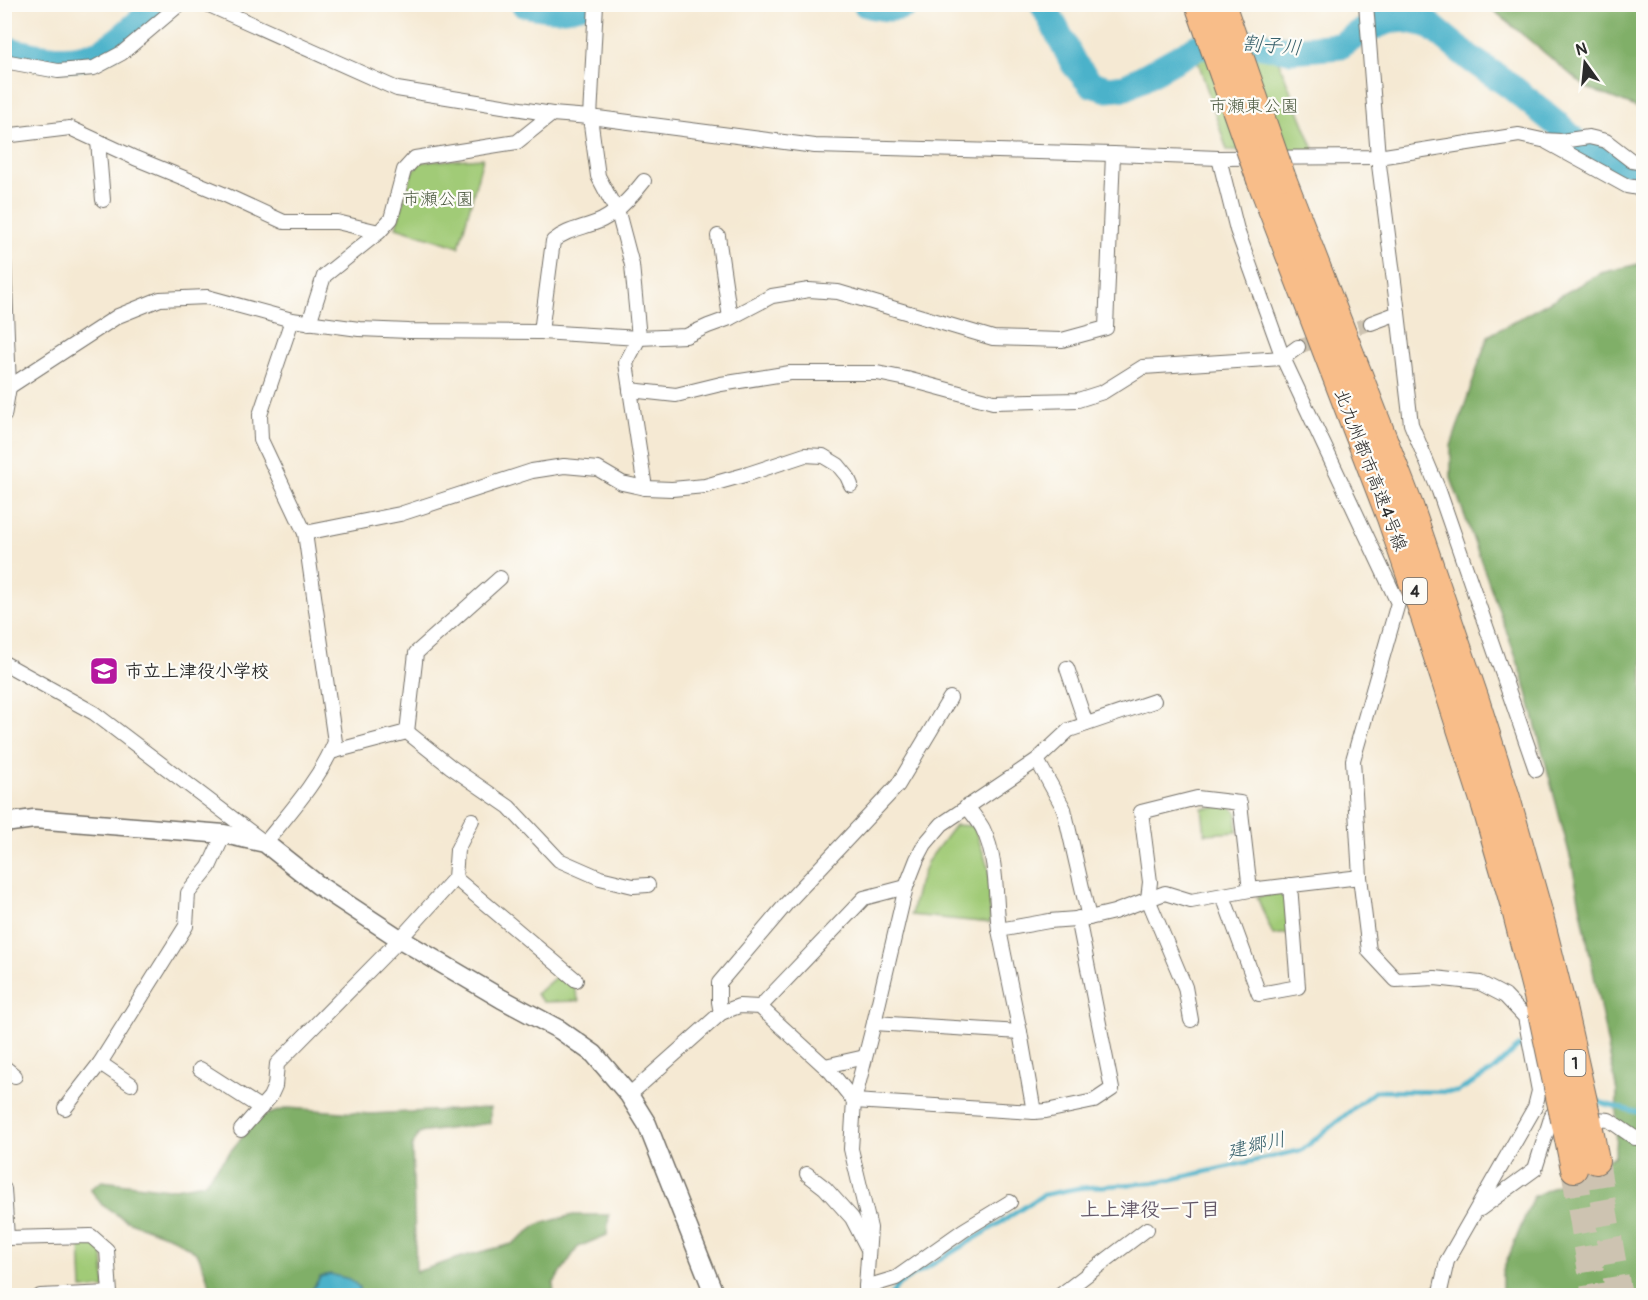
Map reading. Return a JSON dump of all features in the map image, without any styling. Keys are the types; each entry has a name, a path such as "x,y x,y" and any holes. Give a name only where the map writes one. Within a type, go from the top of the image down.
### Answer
{"highway":[{"name":"北九州都市高速4号線","path":"1198,4 1271,178 1424,617 1485,806 1515,910 1552,1010 1568,1118"},
{"name":"北九州都市高速4号線","path":"1222,4 1271,178"},
{"name":"4","path":"1568,1118 1585,1165"}],"street":[{"path":"4,62 58,71 94,68 122,53 180,4"},
{"path":"207,4 397,89 552,114 815,146 1219,158 1378,157 1518,135 1561,141 1589,137 1606,141 1632,161 1644,163"},
{"path":"596,6 590,117 598,176 619,216 632,265 639,338 626,363 645,488"},
{"path":"1365,8 1378,157 1411,424 1439,491 1536,770"},
{"path":"309,323 324,276 379,232 391,219 404,170 415,158 517,142 552,114"},
{"path":"4,136 70,128 284,222 337,222 379,232"},
{"path":"1542,140 1627,186 1644,189"},
{"path":"98,141 103,200"},
{"path":"9,387 118,316 160,299 207,297 292,320 359,328 409,331 541,332 639,338 686,336 730,318 772,296 808,290 838,292 993,338 1062,339 1106,328 1113,154"},
{"path":"1219,158 1237,230 1283,358 1398,603 1353,760 1360,877 1369,951 1396,980 1435,978 1480,983 1505,996 1525,1017 1533,1058 1539,1091 1535,1107 1447,1261 1439,1296"},
{"path":"541,332 553,241 561,234 603,220 628,200 644,181"},
{"path":"718,236 730,318"},
{"path":"4,260 9,387 4,416"},
{"path":"1371,323 1398,313"},
{"path":"265,843 306,794 335,741 305,533 261,440 260,415 292,320"},
{"path":"630,390 676,395 721,384 790,374 878,373 993,402 1078,400 1103,392 1143,367 1283,358 1298,347"},
{"path":"305,533 400,514 532,471 564,466 597,469 622,483 645,488 672,489 705,486 805,454 822,456 838,465 851,485"},
{"path":"407,732 416,653 500,578"},
{"path":"4,663 94,713 318,885 400,939 560,1030 594,1054 629,1095 647,1124 715,1296"},
{"path":"1067,668 1086,724"},
{"path":"721,1013 718,984 787,903 898,785 950,698"},
{"path":"1010,1202 964,1230 896,1278 866,1291 870,1228 851,1149 854,1101 906,887 925,844 942,824 1037,760 1069,730 1154,701"},
{"path":"331,752 407,732"},
{"path":"407,732 509,807 559,860 600,878 633,886 648,885"},
{"path":"629,1095 721,1013 739,1006 760,1007 825,1066 854,1101 1034,1112 1094,1101 1112,1089 1064,809 1037,760"},
{"path":"1191,1020 1185,987 1148,899 1150,882 1141,812 1197,798 1240,803 1250,890"},
{"path":"967,806 983,830 994,866 999,930 1034,1112"},
{"path":"4,823 34,819 224,834 265,843"},
{"path":"241,1130 270,1097 276,1086 277,1064 400,939 455,878 457,850 472,820"},
{"path":"65,1108 100,1063 186,926 188,893 209,867 224,834"},
{"path":"999,930 1049,921 1084,918 1165,893 1191,901 1250,890 1360,877"},
{"path":"455,878 576,980"},
{"path":"1223,896 1259,994 1298,987 1290,885"},
{"path":"760,1007 864,898 906,887"},
{"path":"874,1023 1020,1032"},
{"path":"825,1066 865,1057"},
{"path":"100,1063 131,1084"},
{"path":"200,1069 261,1108"},
{"path":"1535,1107 1568,1118 1609,1120 1635,1138 1644,1137"},
{"path":"1476,1212 1535,1169 1568,1118"},
{"path":"807,1174 825,1188 852,1218 868,1251"},
{"path":"4,1189 6,1238 91,1236 107,1250 110,1293 40,1296"},
{"path":"1059,1296 1147,1229"}],"green space":[{"path":"1487,5 1643,5 1643,110 1587,88"},
{"name":"市瀬東公園","path":"1223,47 1252,49 1276,55 1315,152 1227,150 1195,52"},
{"name":"市瀬公園","path":"483,158 459,247 396,227 412,172 421,162"},
{"path":"1643,263 1643,1295 1502,1295 1502,1273 1533,1197 1615,1156 1617,1092 1572,864 1523,677 1451,478 1451,446 1488,336 1601,273"},
{"path":"1230,806 1237,813 1237,832 1205,834 1202,808"},
{"path":"955,825 974,826 989,870 990,923 911,915 927,862"},
{"path":"1282,892 1286,896 1289,933 1273,935 1257,897"},
{"path":"558,975 574,987 579,1001 543,1002 536,994"},
{"path":"288,1108 370,1114 490,1108 490,1123 419,1133 412,1147 416,1272 512,1244 539,1224 573,1215 609,1215 607,1235 578,1247 553,1284 554,1295 360,1295 359,1287 320,1277 309,1295 214,1295 198,1254 173,1238 127,1221 102,1205 90,1189 102,1181 169,1189 204,1183 259,1117"},
{"path":"80,1243 91,1243 103,1253 105,1288 82,1289"}],"water":[{"path":"330,1274 349,1279 359,1287 360,1295 309,1295 320,1277"}],"waterway":[{"name":"割子川","path":"4,49 59,58 92,55 109,47 136,26 158,4"},
{"name":"割子川","path":"524,4 546,8 583,4"},
{"name":"割子川","path":"866,4 893,8 907,4"},
{"name":"割子川","path":"1043,4 1074,64 1091,84 1108,89 1126,87 1198,47 1221,41 1290,50 1340,46 1356,35 1398,18 1428,24 1471,59 1509,85 1557,124 1583,149 1623,172 1644,176"},
{"name":"建郷川","path":"890,1296 899,1284 1043,1195 1079,1188 1160,1182 1302,1150 1375,1091 1457,1092 1492,1071 1519,1046 1527,1051"},
{"name":"建郷川","path":"1593,1097 1602,1103 1644,1114"}],"tunnel":[{"path":"1298,347 1371,323"},
{"path":"1596,1161 1619,1296"},
{"path":"1574,1169 1595,1296"}],"place":[{"name":"市立上津役小学校","path":"104,671"}],"district":[{"name":"上上津役一丁目","path":"1150,1209"}]}
